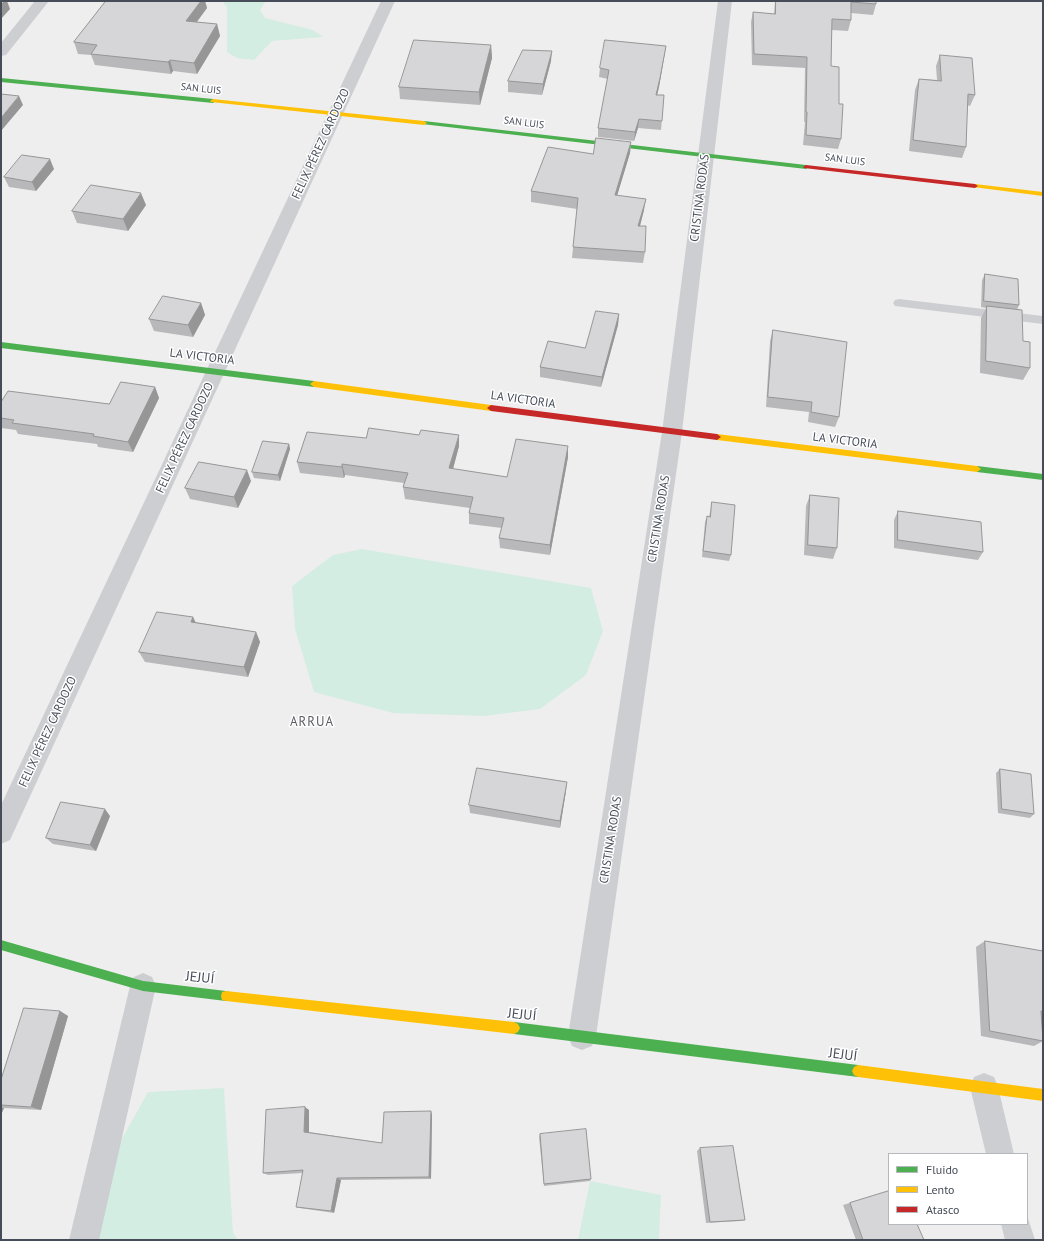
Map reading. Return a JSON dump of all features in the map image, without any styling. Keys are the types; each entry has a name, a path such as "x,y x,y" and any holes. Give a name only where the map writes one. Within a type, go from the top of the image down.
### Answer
{"street":[{"path":"1,52 42,1"},
{"name":"FELIX PÉREZ CARDOZO","path":"1,832 388,1"},
{"name":"CRISTINA RODAS","path":"582,1036 672,432 725,1"},
{"name":"SAN LUIS","path":"1,80 335,113 1043,194"},
{"name":"LA VICTORIA","path":"1,345 216,371 672,432 1043,477"},
{"name":"JEJUÍ","path":"1,945 143,986 582,1036 1043,1095"},
{"path":"84,1240 143,986"},
{"path":"984,1087 1000,1153"},
{"path":"1016,1225 1020,1240"}],"lane":[{"path":"899,303 1043,320"}],"green space":[{"path":"222,1 266,1 260,10 265,18 313,30 323,37 272,41 254,60 237,58 227,52 227,7"},
{"path":"362,549 591,588 603,631 586,675 540,709 484,716 393,713 314,692 295,629 292,586 333,555"},
{"path":"224,1088 233,1233 238,1240 91,1240 105,1169 148,1092"},
{"path":"590,1181 661,1195 659,1240 578,1240"}],"building":[{"path":"106,1 201,1 186,21 217,24 194,63 170,60 168,62 91,54 97,45 74,42"},
{"path":"776,1 876,1 876,4 851,2 851,20 832,19 831,66 839,67 839,104 843,104 841,139 806,135 807,57 754,54 753,12 775,14"},
{"path":"414,40 491,45 479,92 399,87"},
{"path":"605,40 666,46 656,95 664,95 662,121 639,119 635,132 598,128 609,70 600,68"},
{"path":"523,50 552,51 543,84 508,81"},
{"path":"940,55 972,58 975,95 968,94 966,147 913,140 919,79 941,81"},
{"path":"1,94 19,96 1,118"},
{"path":"596,138 631,142 615,195 646,199 638,226 646,226 645,252 573,247 578,198 531,191 548,147 593,154"},
{"path":"22,155 50,159 32,182 4,177"},
{"path":"91,185 141,193 123,219 72,211"},
{"path":"985,274 1018,279 1019,305 984,301"},
{"path":"163,296 201,303 188,325 149,319"},
{"path":"987,306 1022,310 1023,341 1030,342 1030,368 986,361"},
{"path":"596,311 619,314 602,377 540,367 548,341 585,348"},
{"path":"773,330 847,342 839,417 811,412 812,402 768,397"},
{"path":"121,382 155,387 128,442 93,436 94,434 12,423 14,420 1,418 1,402 8,391 109,404"},
{"path":"369,428 419,435 421,430 459,435 449,468 507,477 516,439 568,446 550,545 499,538 504,518 469,513 473,497 403,487 408,473 342,464 342,467 297,462 307,432 366,438"},
{"path":"263,441 289,444 278,475 252,472"},
{"path":"199,462 247,470 234,497 185,488"},
{"path":"810,495 839,498 837,548 808,545"},
{"path":"712,502 735,505 731,555 703,551 707,516 710,517"},
{"path":"898,511 981,522 983,552 898,540"},
{"path":"157,612 193,617 191,622 256,632 244,667 139,652"},
{"path":"477,768 567,782 560,821 469,805"},
{"path":"1000,769 1031,774 1034,814 1002,809"},
{"path":"61,802 105,809 90,845 46,838"},
{"path":"985,941 1043,951 1043,1011 1041,1011 1043,1041 990,1031"},
{"path":"24,1008 60,1011 31,1107 1,1105 1,1080"},
{"path":"305,1107 304,1132 382,1143 384,1112 431,1111 429,1177 337,1178 331,1211 296,1207 303,1170 263,1173 266,1110"},
{"path":"586,1129 591,1179 544,1184 540,1134"},
{"path":"733,1146 745,1220 710,1222 700,1148"},
{"path":"888,1191 888,1225 917,1225 924,1240 863,1240 850,1203"}],"traffic: fast":[{"path":"1,80 213,101"},
{"path":"424,123 806,167"},
{"path":"1,345 314,384"},
{"path":"977,469 1043,477"},
{"path":"1,945 143,986 226,996"},
{"path":"514,1028 858,1071"}],"traffic: slow":[{"path":"213,101 424,123"},
{"path":"975,186 1043,194"},
{"path":"314,384 491,408"},
{"path":"717,437 977,469"},
{"path":"226,996 514,1028"},
{"path":"858,1071 1043,1095"}],"traffic: jam":[{"path":"806,167 975,186"},
{"path":"491,408 717,437"}],"district":[{"name":"ARRUA","path":"312,722"}]}
